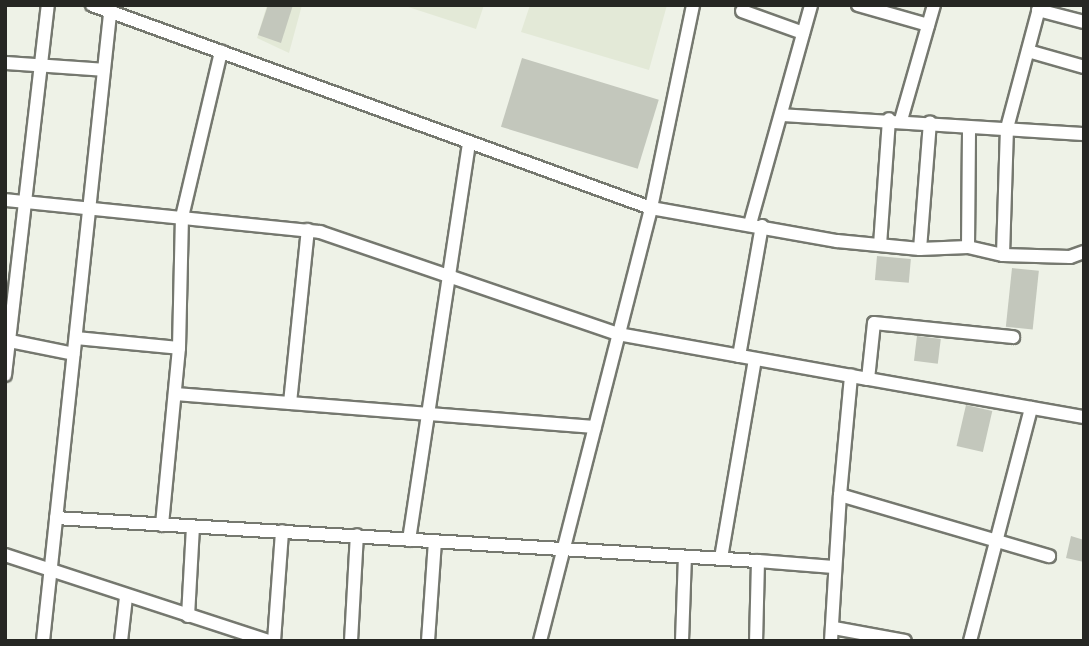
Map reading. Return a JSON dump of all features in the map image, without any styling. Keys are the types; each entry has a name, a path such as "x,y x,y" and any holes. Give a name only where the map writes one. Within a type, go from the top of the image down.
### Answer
{"street":[{"path":"5,375 48,5"},
{"path":"92,5 110,8 221,52 651,208 756,225 799,236 920,249 968,247 1003,255 1070,257 1083,250"},
{"path":"540,641 651,208 693,5"},
{"path":"739,356 756,225 781,115 811,5"},
{"path":"858,5 928,25"},
{"path":"880,245 895,120 934,5"},
{"path":"43,641 110,8"},
{"path":"1003,255 1007,128 1039,8 1084,22"},
{"path":"742,10 803,33"},
{"path":"1028,51 1084,66"},
{"path":"162,525 179,348 182,217 221,52"},
{"path":"5,63 104,70"},
{"path":"781,115 930,122 1084,134"},
{"path":"920,249 930,122"},
{"path":"968,247 969,127"},
{"path":"409,540 469,142"},
{"path":"5,200 308,230 447,274 618,334 1084,416"},
{"path":"290,403 308,230"},
{"path":"868,379 874,323 1013,337"},
{"path":"76,338 179,348"},
{"path":"7,340 74,354"},
{"path":"721,558 755,359"},
{"path":"850,376 834,567 833,634 905,641"},
{"path":"175,394 595,427"},
{"path":"970,641 993,540 1031,408"},
{"path":"841,495 1049,556"},
{"path":"56,519 357,535 834,567"},
{"path":"188,616 193,527"},
{"path":"274,641 282,531"},
{"path":"351,641 357,535"},
{"path":"428,641 435,542"},
{"path":"5,555 51,567 126,597 268,641"},
{"path":"682,641 685,557"},
{"path":"757,641 758,561"},
{"path":"121,641 126,597"}],"shaded area":[{"path":"267,5 302,5 289,53 257,38"},
{"path":"402,5 484,5 476,29"},
{"path":"530,5 667,5 649,70 521,32"}],"building":[{"path":"268,5 293,5 281,43 258,35"},
{"path":"522,58 659,100 638,169 501,127"},
{"path":"877,256 911,259 909,283 875,280"},
{"path":"1012,268 1039,271 1033,329 1006,327"},
{"path":"917,336 941,339 938,364 914,361"},
{"path":"966,405 992,411 983,452 957,446"},
{"path":"1071,536 1084,540 1084,562 1066,558"}]}
